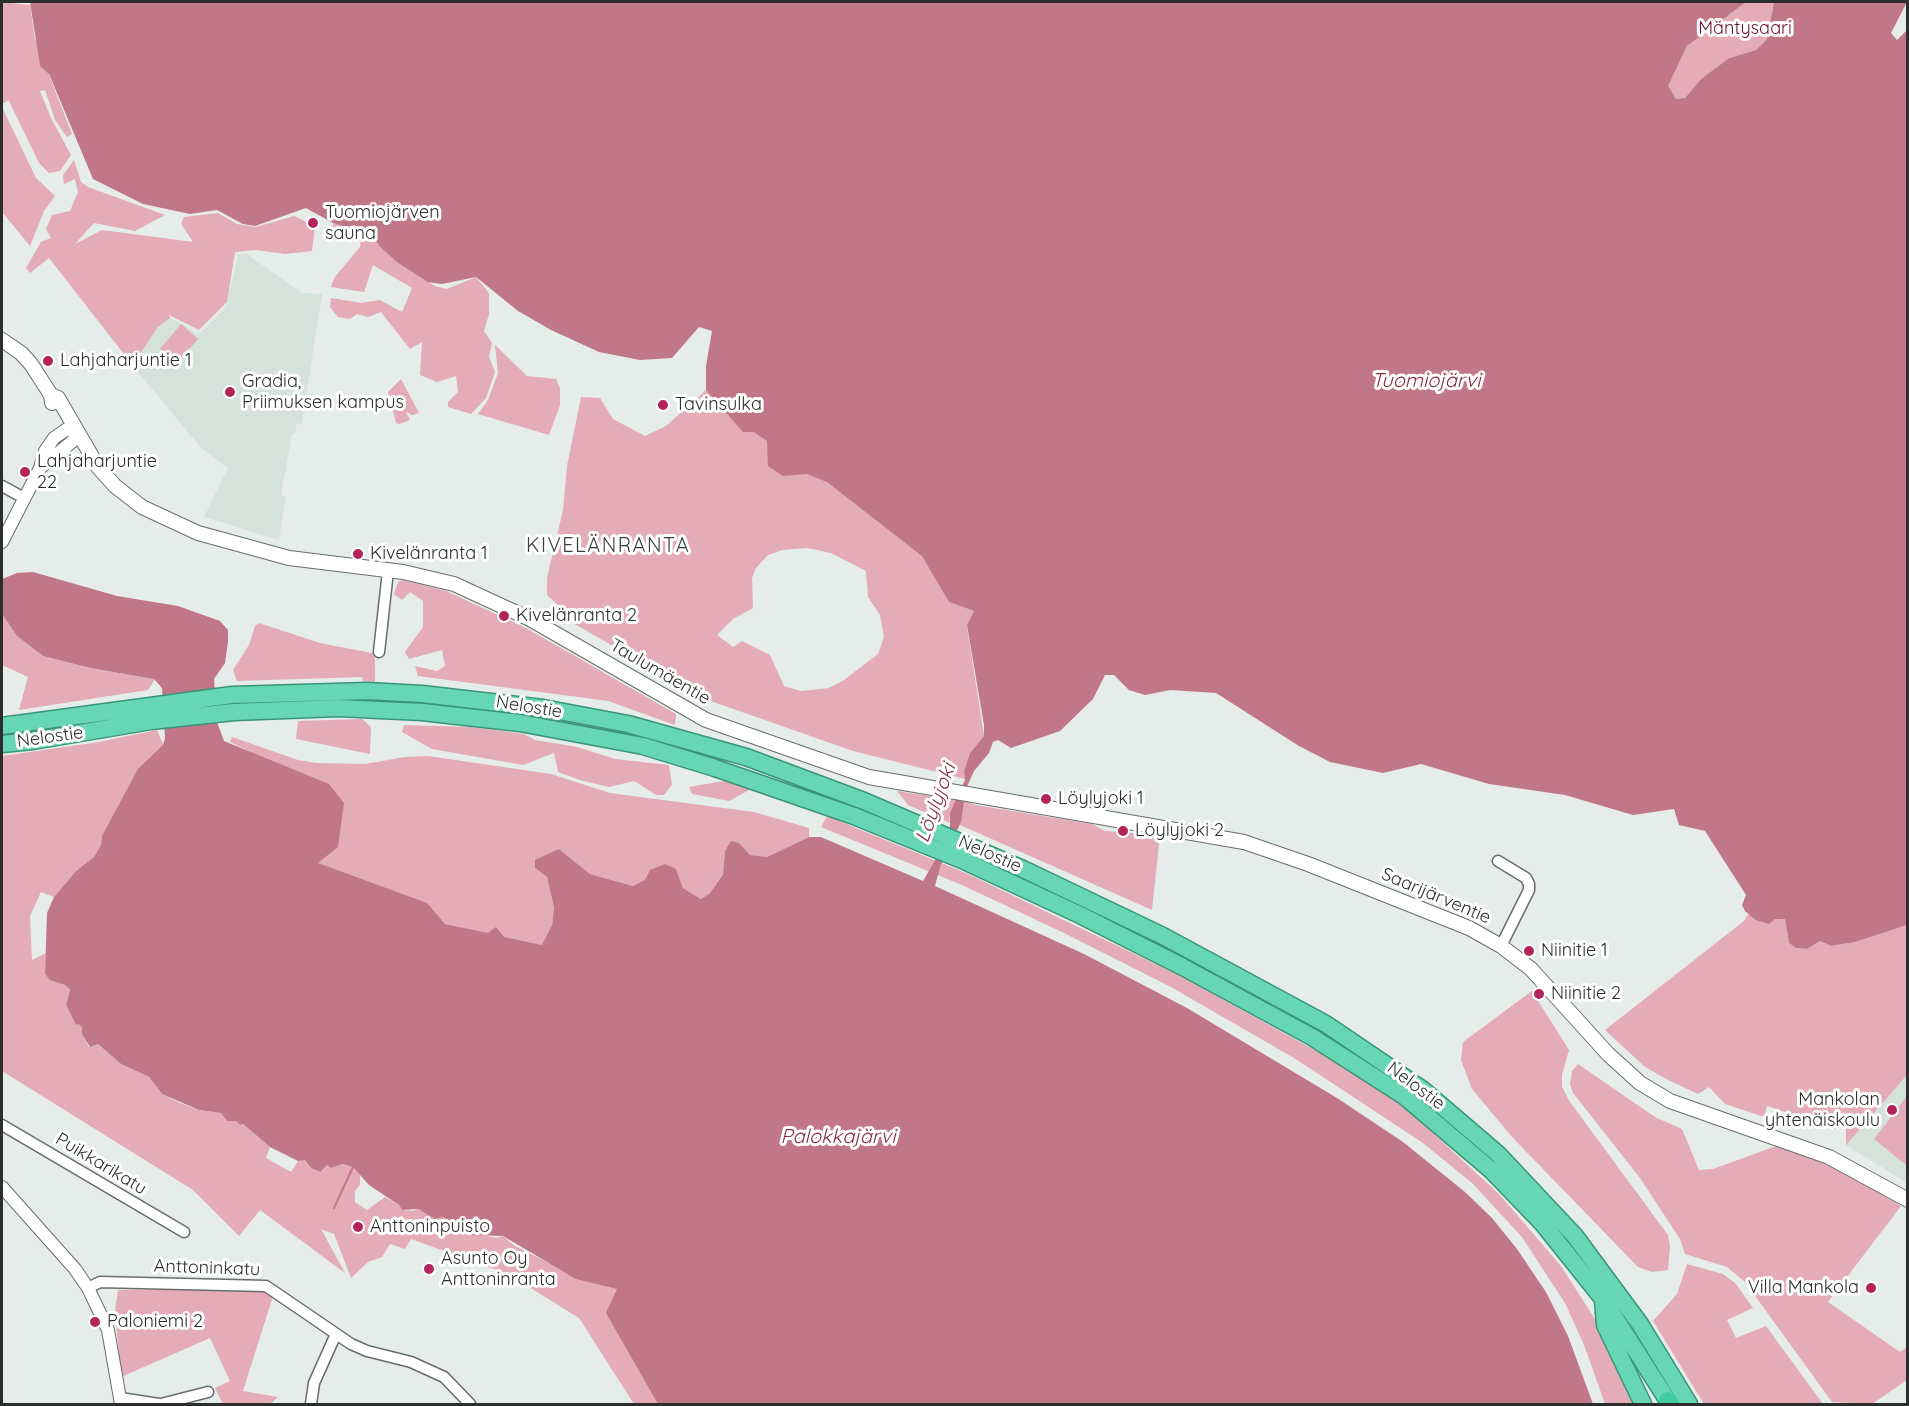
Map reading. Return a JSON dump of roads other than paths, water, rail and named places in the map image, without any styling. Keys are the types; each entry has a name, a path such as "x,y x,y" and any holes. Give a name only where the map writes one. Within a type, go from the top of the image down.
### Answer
{"highway":[{"name":"Nelostie","path":"2,744 33,741 232,695 367,691 422,694 543,708 628,724 794,773 959,840 1152,931 1326,1024 1422,1089 1498,1154 1575,1236 1640,1324 1689,1404"},
{"name":"Nelostie","path":"2,726 150,713 338,708 422,712 579,733 643,746 736,774 854,816 951,856 1080,915 1202,977 1312,1037 1404,1096 1498,1178 1543,1224 1603,1299 1669,1403"},
{"path":"1603,1299 1605,1325 1643,1404"}],"main road":[{"name":"Taulumäentie","path":"2,340 26,358 51,395 57,398 72,434 98,467 115,486 142,507 198,533 289,558 429,577 497,602 706,720 869,777 981,798"},
{"name":"Saarijärventie","path":"981,798 1244,842 1469,928 1501,946 1545,983 1608,1054 1640,1083 1670,1101 1829,1157 1908,1200"}],"street":[{"path":"2,542 40,468 45,451 54,438 72,434"},
{"path":"2,486 24,498"},
{"path":"379,652 388,571"},
{"path":"1498,861 1526,879 1529,884 1529,890 1501,946"},
{"name":"Puikkarikatu","path":"2,1125 184,1232"},
{"path":"2,1187 75,1269 88,1288 108,1330 120,1401 160,1404 208,1392"},
{"name":"Anttoninkatu","path":"88,1288 100,1282 255,1284 278,1294 336,1334 367,1351 411,1362 437,1374 453,1384 470,1404"},
{"path":"311,1404 315,1383 336,1334"}],"water":[{"name":"Tuomiojärvi","path":"30,2 1746,2 1687,46 1668,86 1676,99 1685,98 1701,79 1729,58 1756,50 1767,39 1774,2 1907,2 1891,33 1897,40 1907,30 1907,925 1855,942 1831,946 1820,941 1807,949 1796,948 1789,943 1785,919 1775,919 1769,924 1756,920 1745,911 1742,905 1746,895 1705,831 1679,825 1674,809 1633,815 1565,795 1489,784 1421,764 1383,773 1330,762 1299,746 1216,693 1170,690 1145,695 1129,690 1114,675 1105,675 1093,699 1060,731 1011,748 998,740 993,742 989,753 974,771 966,789 961,822 940,867 935,886 1084,954 1187,1008 1337,1098 1403,1142 1465,1192 1492,1218 1517,1249 1546,1292 1568,1336 1593,1404 658,1404 606,1313 617,1289 576,1279 503,1236 470,1235 443,1217 435,1219 418,1209 402,1210 399,1205 369,1185 353,1167 343,1164 331,1168 327,1165 320,1172 311,1168 305,1160 298,1161 270,1147 243,1124 227,1121 221,1113 199,1110 162,1094 149,1077 121,1064 98,1044 90,1047 82,1034 82,1028 79,1024 76,1025 66,1005 70,990 65,985 50,980 45,974 47,913 54,897 76,871 94,857 101,845 102,836 138,769 163,745 165,738 162,688 154,679 90,668 43,656 17,636 2,614 2,579 17,573 33,572 117,596 178,606 220,621 228,630 228,642 225,663 214,679 217,722 224,741 329,784 344,803 338,847 318,863 427,903 445,924 488,933 496,927 504,937 542,945 552,925 554,908 547,877 535,868 535,860 559,849 590,874 633,886 645,880 650,870 665,864 676,869 683,888 701,899 710,893 723,874 725,851 731,841 739,843 750,855 767,857 809,837 821,837 923,881 945,843 950,826 950,813 965,780 964,771 970,753 984,736 984,725 967,625 974,611 949,602 922,556 827,482 807,474 783,476 768,466 767,441 754,432 743,432 706,390 706,366 712,331 699,327 672,358 640,360 599,352 551,330 518,311 476,277 442,284 428,282 398,263 380,247 370,232 354,225 346,227 333,223 306,208 255,226 243,224 217,210 190,214 143,204 93,179 49,74 40,66"}],"waterway":[{"path":"334,1208 353,1167"}],"place":[{"name":"Tuomiojärven sauna","path":"313,223"},
{"name":"Lahjaharjuntie 1","path":"48,361"},
{"name":"Gradia, Priimuksen kampus","path":"230,392"},
{"name":"Tavinsulka","path":"663,405"},
{"name":"Lahjaharjuntie 22","path":"25,472"},
{"name":"Kivelänranta 1","path":"358,554"},
{"name":"Kivelänranta 2","path":"504,616"},
{"name":"Löylyjoki 1","path":"1046,799"},
{"name":"Löylyjoki 2","path":"1123,831"},
{"name":"Niinitie 1","path":"1529,951"},
{"name":"Niinitie 2","path":"1539,994"},
{"name":"Mankolan yhtenäiskoulu","path":"1892,1110"},
{"name":"Anttoninpuisto","path":"358,1227"},
{"name":"Asunto Oy Anttoninranta","path":"429,1269"},
{"name":"Villa Mankola","path":"1871,1288"},
{"name":"Paloniemi 2","path":"95,1322"}],"district":[{"name":"KIVELÄNRANTA","path":"608,546"}],"park label":[{"name":"Mäntysaari","path":"1745,29"}],"water label":[{"name":"Löylyjoki","path":"936,803"},
{"name":"Palokkajärvi","path":"838,1137"}]}
